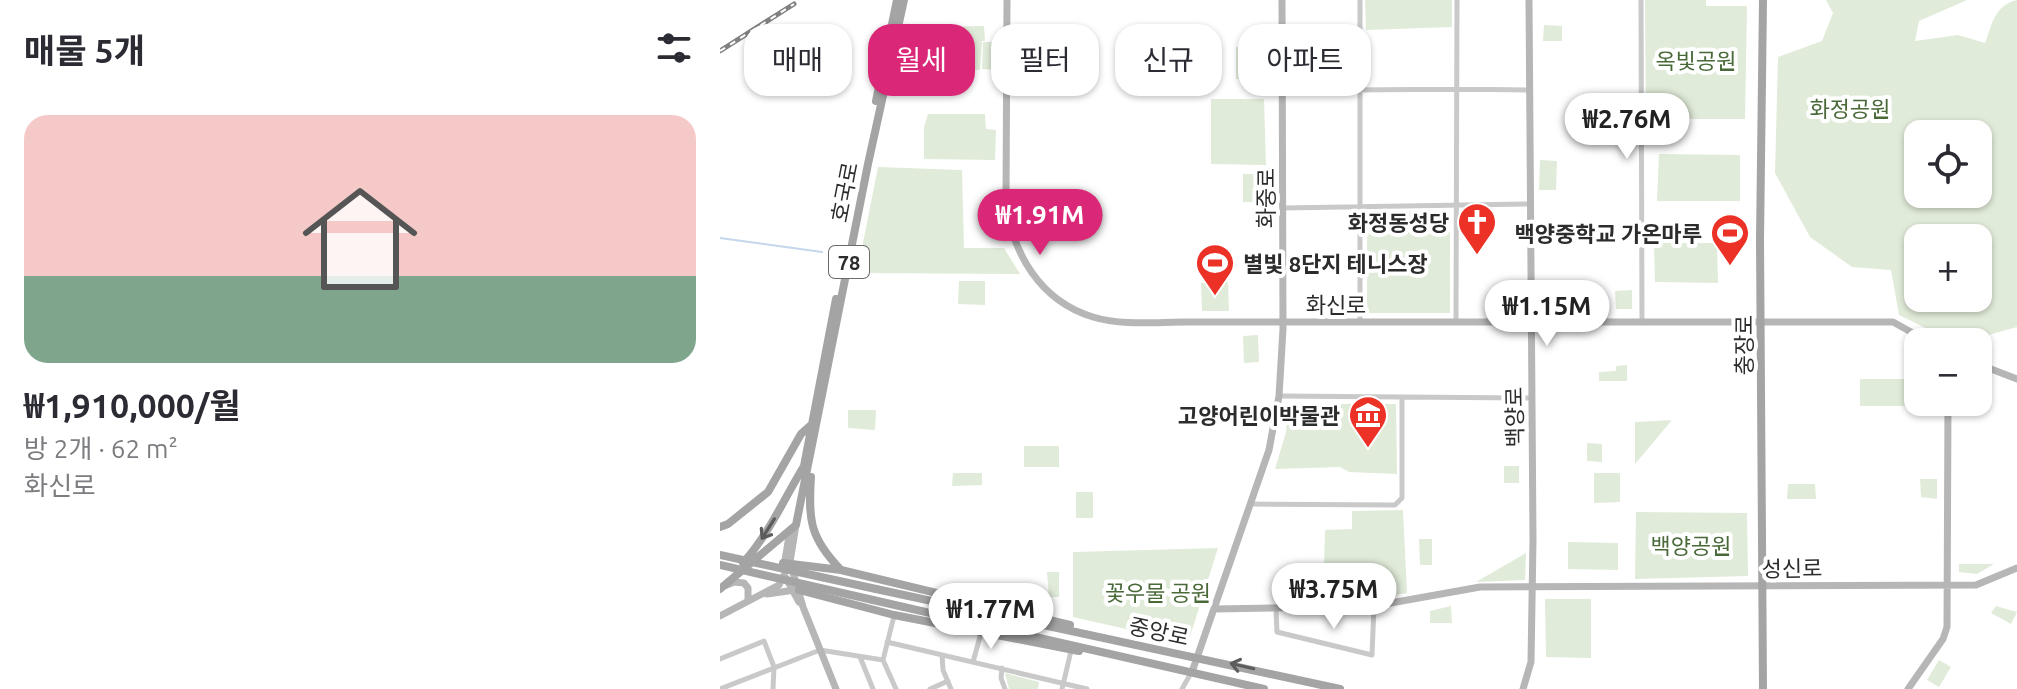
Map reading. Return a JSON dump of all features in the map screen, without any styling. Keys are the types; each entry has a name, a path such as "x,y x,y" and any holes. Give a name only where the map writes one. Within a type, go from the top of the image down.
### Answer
{"main road":[{"name":"호국로","path":"793,528 810,426 897,0"},
{"name":"호국로","path":"793,528 812,452 865,176 904,0"},
{"name":"화신로","path":"1007,0 1006,201 1011,233 1022,258 1048,292 1094,318 1283,322 1893,322 1904,328"},
{"name":"화중로","path":"1282,0 1282,24"},
{"name":"백양로","path":"1523,689 1531,662 1533,585 1529,0"},
{"name":"충장로","path":"1763,0 1760,323 1763,689"},
{"name":"화중로","path":"1192,672 1269,450 1279,396 1283,322 1283,96"},
{"path":"1992,369 2017,379"},
{"path":"1908,689 1943,639 1947,627 1948,416"},
{"path":"720,527 768,492 801,434 810,426"},
{"path":"812,452 809,504 812,529 822,550 841,570"},
{"name":"호국로","path":"722,586 773,525 804,466"},
{"path":"720,614 764,593 775,581 786,566 793,528"},
{"path":"722,586 793,528"},
{"name":"중앙로","path":"720,555 1340,689"},
{"name":"중앙로","path":"720,565 1264,689"},
{"path":"786,566 841,570 1033,615 1132,643"},
{"path":"786,566 836,689"},
{"name":"성신로","path":"1215,609 1374,606 1480,587 1533,585 1976,585 2017,568"},
{"path":"722,586 744,583 748,588 748,599"},
{"path":"720,614 764,593 793,589 981,633 1071,651 1115,654"},
{"path":"764,593 782,594 803,607"}],"street":[{"path":"1360,0 1360,24"},
{"path":"1456,322 1457,0"},
{"path":"1641,0 1642,323"},
{"path":"1371,91 1529,90"},
{"path":"1360,96 1360,322"},
{"path":"1283,208 1529,204"},
{"path":"1279,396 1531,398"},
{"path":"1250,504 1395,505 1402,498 1402,398"},
{"path":"1276,610 1277,632 1372,655 1374,606"},
{"path":"894,615 883,660 896,689"},
{"path":"973,662 981,633"},
{"path":"720,659 764,641 774,667 773,689"},
{"path":"887,642 1002,668 1062,686 1087,689"},
{"path":"720,689 820,650 883,660"},
{"path":"1062,686 1071,651"},
{"path":"942,655 943,670 951,689"},
{"path":"859,656 873,689"},
{"path":"1002,668 1001,678 1005,689"},
{"path":"1182,689 1192,672"},
{"path":"930,689 948,681"}],"green space":[{"path":"1365,0 1452,0 1452,27 1371,30 1371,24 1366,24"},
{"name":"옥빛공원","path":"1645,0 1706,0 1706,6 1747,6 1745,119 1646,119"},
{"name":"화정공원","path":"1826,0 1967,0 1919,21 1915,41 1958,35 1985,43 1999,11 2017,0 2017,327 1992,334 1992,328 1925,328 1899,315 1891,270 1852,267 1810,237 1775,173 1778,57 1822,41 1833,13"},
{"path":"1544,25 1562,26 1562,41 1543,41"},
{"path":"975,26 984,26 980,70 975,70"},
{"path":"983,42 991,42 991,70 982,69"},
{"path":"1236,47 1238,47 1238,79"},
{"path":"1211,99 1264,99 1266,165 1211,164"},
{"path":"1634,104 1634,133 1616,134 1616,105"},
{"path":"1594,109 1611,109 1612,134 1594,135"},
{"path":"928,114 985,114 986,129 996,130 995,160 924,159 924,127"},
{"path":"1659,154 1740,155 1740,201 1657,201"},
{"path":"1540,160 1557,161 1556,190 1539,190"},
{"path":"878,167 962,170 964,248 1004,248 1020,274 857,273"},
{"path":"1243,174 1261,174 1260,202 1243,202"},
{"path":"1450,210 1450,313 1367,313 1367,213"},
{"path":"1654,243 1717,243 1718,283 1655,282"},
{"path":"959,281 985,281 985,305 958,304"},
{"name":"별빛 8단지 테니스장","path":"1228,282 1229,311 1202,311 1201,283"},
{"path":"1632,290 1632,309 1616,309 1615,291"},
{"path":"1258,335 1259,362 1244,363 1243,336"},
{"path":"1627,365 1627,381 1599,381 1599,372 1616,371 1616,366"},
{"path":"1860,379 1904,379 1904,406 1860,406"},
{"path":"1295,404 1396,404 1397,474 1349,472 1340,467 1275,469 1286,432 1288,408"},
{"path":"848,410 876,410 875,430 848,428"},
{"path":"1672,420 1635,464 1635,422"},
{"path":"1587,443 1602,444 1602,462 1587,461"},
{"path":"1024,446 1059,446 1059,467 1024,467"},
{"path":"1504,466 1519,466 1519,483 1504,483"},
{"path":"953,473 982,473 982,485 952,486"},
{"path":"1594,473 1620,473 1620,502 1594,503"},
{"path":"1920,479 1937,479 1937,499 1921,497"},
{"path":"1788,484 1815,484 1816,499 1787,499"},
{"path":"1076,492 1093,492 1093,518 1076,518"},
{"path":"1403,510 1407,593 1323,601 1325,530 1352,529 1352,511"},
{"name":"백양공원","path":"1636,512 1747,513 1748,576 1635,579"},
{"path":"1419,539 1432,539 1432,565 1420,565"},
{"path":"1568,542 1618,543 1618,570 1568,569"},
{"name":"꽃우물 공원","path":"1218,548 1188,643 1073,617 1073,552"},
{"path":"1526,553 1525,580 1476,582"},
{"path":"1959,564 1994,564 1977,574 1959,572"},
{"path":"1047,572 1059,572 1059,597 1049,597"},
{"path":"1545,599 1591,599 1591,658 1546,657"},
{"path":"1451,606 1452,623 1430,623 1430,611"},
{"path":"1996,606 2017,612 2011,624 1991,613"},
{"path":"1939,660 1951,667 1939,687 1927,680"},
{"path":"1005,673 1039,682 1038,689 1009,689"}],"waterway":[{"path":"720,238 822,252"}],"railway":[{"path":"720,51 794,4"}],"place":[{"name":"화정동성당","path":"1477,256"},
{"name":"백양중학교 가온마루","path":"1730,267"},
{"name":"별빛 8단지 테니스장","path":"1215,297"},
{"name":"고양어린이박물관","path":"1368,449"}]}
